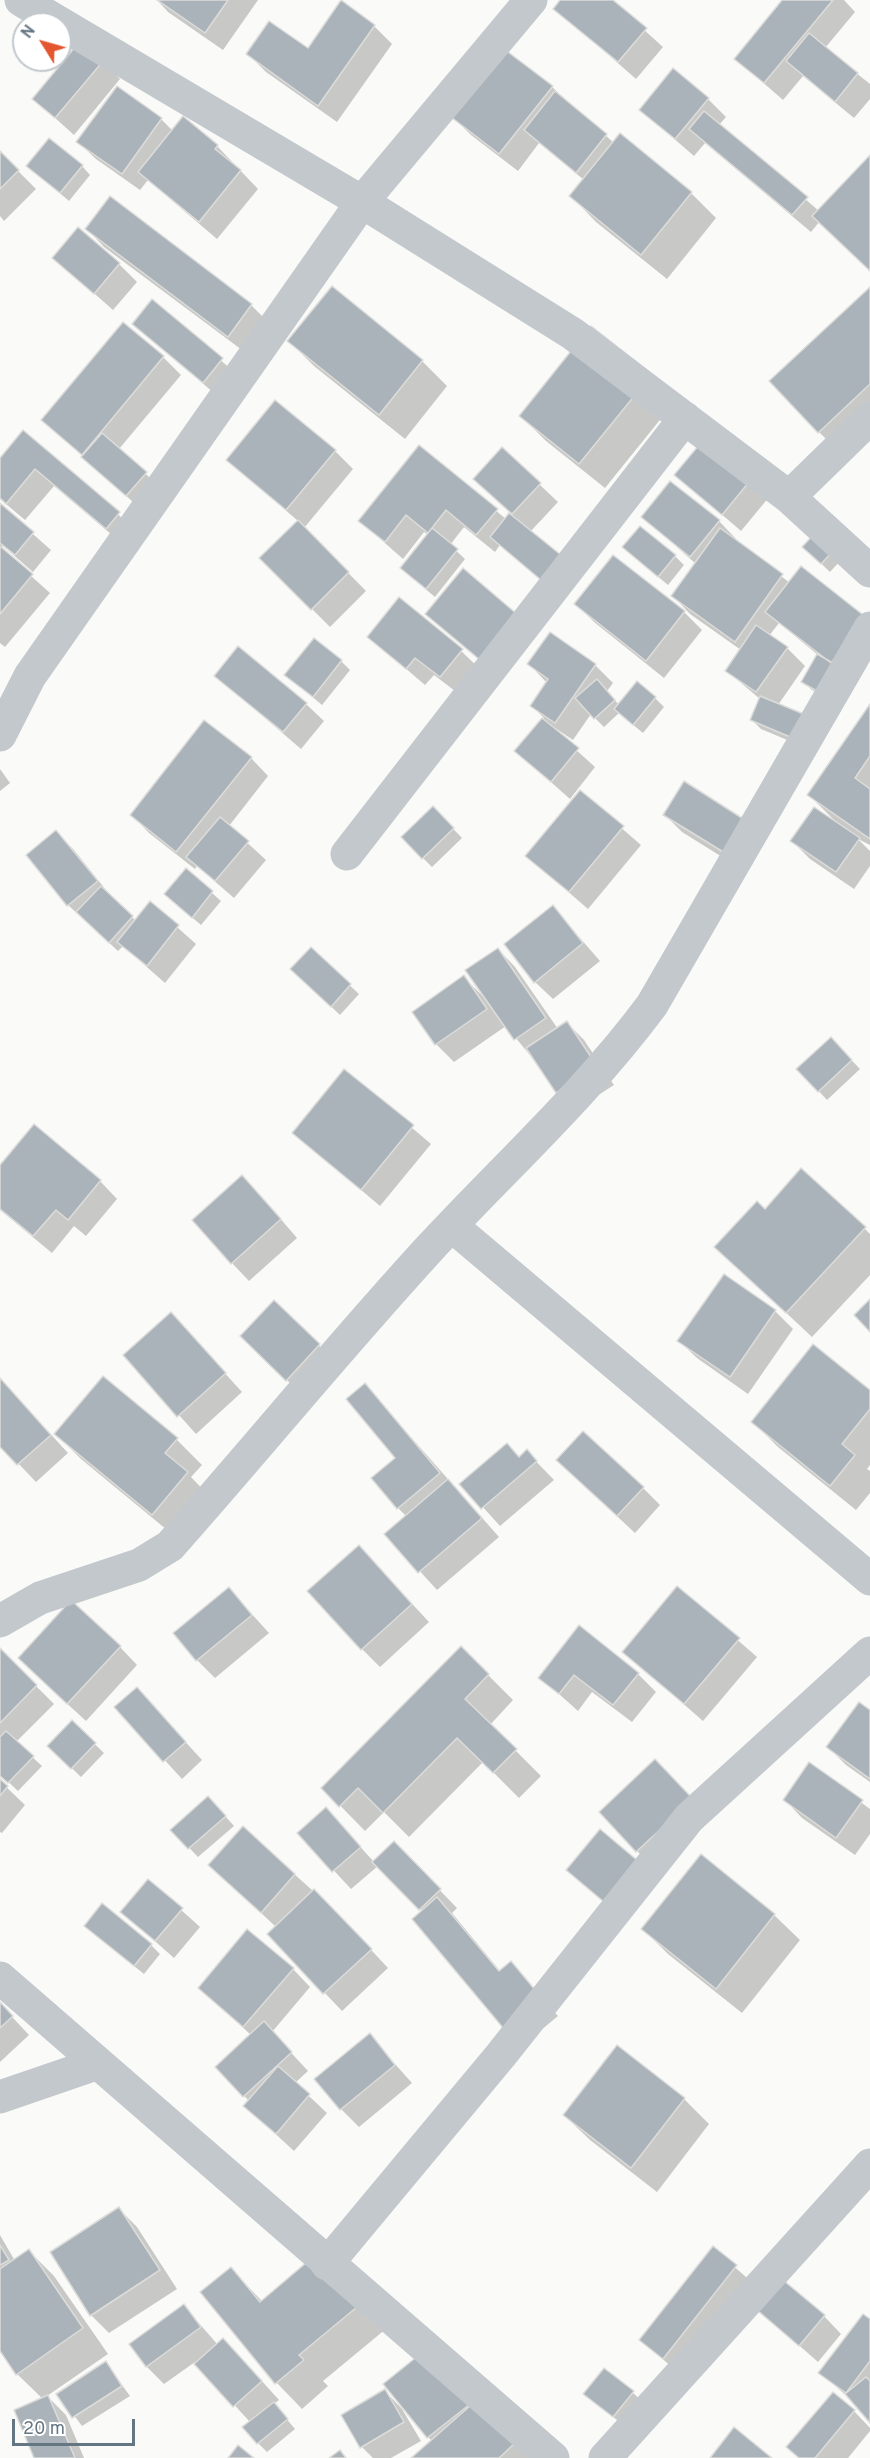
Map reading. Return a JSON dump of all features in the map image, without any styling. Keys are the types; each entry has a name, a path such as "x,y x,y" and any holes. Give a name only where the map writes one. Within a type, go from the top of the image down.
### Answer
{"street":[{"path":"21,0 362,202 573,334 789,497 870,571"},
{"path":"0,735 30,676 362,202 531,0"},
{"path":"347,854 685,418"},
{"path":"789,497 870,418"},
{"path":"0,1621 40,1598 139,1565 170,1546 452,1226 622,1046 652,1005 870,628"},
{"path":"452,1226 870,1579"},
{"path":"327,2264 501,2055 689,1818 870,1653"},
{"path":"0,1978 96,2064 553,2458"},
{"path":"0,2097 96,2064"},
{"path":"605,2458 870,2165"}],"building":[{"path":"157,0 228,0 205,33"},
{"path":"341,0 375,25 318,106 246,54 269,21 308,48"},
{"path":"560,0 613,0 647,28 618,62 553,9"},
{"path":"782,0 833,0 764,83 734,59"},
{"path":"809,33 858,73 835,102 786,61"},
{"path":"80,41 104,60 55,118 32,99 54,72 72,72 72,51"},
{"path":"504,49 553,86 499,154 451,117"},
{"path":"673,68 709,98 675,139 639,110"},
{"path":"117,86 162,118 122,174 76,142"},
{"path":"555,91 607,134 576,173 524,130"},
{"path":"704,111 808,197 792,215 689,129"},
{"path":"183,116 218,145 215,149 241,170 199,222 138,172"},
{"path":"620,133 692,192 641,255 569,196"},
{"path":"49,138 83,165 60,193 26,166"},
{"path":"0,151 19,170 0,189"},
{"path":"870,155 870,271 812,216"},
{"path":"110,196 252,304 228,337 85,229"},
{"path":"78,227 120,263 94,294 52,258"},
{"path":"332,286 423,360 379,415 287,341"},
{"path":"870,287 870,384 818,433 769,381"},
{"path":"152,299 223,358 203,383 132,324"},
{"path":"123,322 164,356 82,455 41,420"},
{"path":"591,326 652,374 579,464 519,416"},
{"path":"275,400 336,450 286,510 226,460"},
{"path":"23,430 120,512 106,529 35,469 6,504 0,498 0,458"},
{"path":"102,433 147,472 126,496 81,457"},
{"path":"419,445 498,509 476,535 446,510 428,533 406,515 385,542 358,521"},
{"path":"699,445 762,466 722,515 674,475"},
{"path":"502,447 541,483 512,514 473,479"},
{"path":"670,481 720,520 690,557 641,517"},
{"path":"0,503 34,532 15,555 0,543"},
{"path":"509,513 561,555 541,580 490,537"},
{"path":"298,520 349,572 311,610 259,558"},
{"path":"827,520 846,537 821,564 802,547"},
{"path":"640,526 676,555 658,577 622,547"},
{"path":"432,528 458,549 426,589 400,568"},
{"path":"720,528 783,574 735,642 671,596"},
{"path":"0,546 33,574 0,614"},
{"path":"613,555 685,611 646,661 574,604"},
{"path":"801,566 867,618 831,663 765,612"},
{"path":"463,568 518,615 480,660 425,614"},
{"path":"399,597 463,649 440,677 415,658 406,669 367,637"},
{"path":"756,625 788,647 756,692 725,671"},
{"path":"550,632 596,664 555,723 530,706 548,679 527,664"},
{"path":"314,638 342,660 313,697 284,675"},
{"path":"238,646 307,703 283,732 214,676"},
{"path":"817,654 838,666 822,694 801,682"},
{"path":"597,679 615,700 594,719 575,698"},
{"path":"637,681 656,697 633,725 614,709"},
{"path":"760,696 806,715 795,739 750,720"},
{"path":"870,704 870,756 855,778 870,789 870,839 807,795"},
{"path":"542,718 579,748 551,782 514,751"},
{"path":"204,720 252,757 176,852 130,815"},
{"path":"684,781 745,820 725,853 663,815"},
{"path":"580,790 624,826 569,892 525,856"},
{"path":"433,806 454,828 422,859 401,837"},
{"path":"814,807 860,838 836,872 790,841"},
{"path":"220,817 249,841 215,881 186,857"},
{"path":"56,830 98,881 67,906 26,855"},
{"path":"186,868 213,891 192,918 164,894"},
{"path":"101,886 133,916 109,943 76,912"},
{"path":"150,901 179,925 147,966 117,942"},
{"path":"553,905 583,943 534,983 504,944"},
{"path":"311,947 351,984 331,1007 290,969"},
{"path":"498,948 546,1018 514,1040 465,970"},
{"path":"464,975 487,1009 435,1045 412,1012"},
{"path":"567,1021 597,1066 556,1093 526,1048"},
{"path":"831,1037 852,1060 818,1092 796,1069"},
{"path":"344,1069 414,1125 361,1190 292,1133"},
{"path":"34,1124 101,1180 68,1220 56,1210 33,1236 0,1209 0,1165"},
{"path":"801,1168 866,1227 786,1313 714,1247 757,1201 765,1209"},
{"path":"242,1175 281,1219 231,1264 192,1220"},
{"path":"724,1274 776,1310 730,1377 677,1341"},
{"path":"870,1299 870,1332 854,1315"},
{"path":"274,1300 320,1344 286,1381 240,1336"},
{"path":"171,1312 226,1373 177,1417 123,1355"},
{"path":"813,1344 870,1390 870,1409 842,1444 855,1455 830,1486 751,1422"},
{"path":"103,1376 178,1438 165,1453 188,1472 152,1515 54,1434"},
{"path":"0,1378 51,1435 17,1465 0,1447"},
{"path":"365,1383 440,1473 397,1509 371,1478 395,1458 346,1399"},
{"path":"583,1431 644,1487 617,1516 556,1460"},
{"path":"507,1443 519,1457 527,1449 537,1461 481,1509 459,1484"},
{"path":"448,1479 482,1518 418,1573 384,1534"},
{"path":"359,1545 412,1604 361,1650 307,1591"},
{"path":"677,1586 740,1638 684,1704 622,1652"},
{"path":"229,1587 252,1615 196,1661 173,1633"},
{"path":"71,1600 121,1646 67,1704 18,1658"},
{"path":"579,1625 639,1673 613,1705 574,1675 559,1694 538,1678"},
{"path":"461,1646 489,1674 465,1699 517,1749 493,1773 457,1738 383,1813 358,1788 339,1807 321,1788"},
{"path":"0,1648 37,1685 0,1723"},
{"path":"137,1687 186,1742 163,1762 114,1707"},
{"path":"859,1702 870,1710 870,1779 826,1747"},
{"path":"72,1720 96,1743 71,1769 47,1746"},
{"path":"6,1731 34,1756 8,1783 0,1776 0,1737"},
{"path":"655,1759 693,1799 636,1852 599,1812"},
{"path":"809,1762 863,1800 836,1838 783,1800"},
{"path":"0,1779 8,1786 0,1796"},
{"path":"208,1796 226,1816 188,1849 170,1830"},
{"path":"326,1807 361,1847 332,1872 297,1833"},
{"path":"243,1826 295,1874 261,1913 208,1865"},
{"path":"600,1829 638,1861 604,1902 566,1870"},
{"path":"394,1841 441,1889 419,1910 372,1862"},
{"path":"701,1854 775,1914 716,1989 641,1929"},
{"path":"148,1879 183,1908 155,1941 120,1912"},
{"path":"314,1889 372,1949 323,1994 267,1934"},
{"path":"437,1897 499,1971 511,1961 541,1997 504,2029 412,1919"},
{"path":"102,1903 152,1944 134,1966 84,1926"},
{"path":"247,1929 294,1968 243,2027 198,1988"},
{"path":"0,2002 13,2016 0,2028"},
{"path":"264,2021 292,2052 243,2097 215,2067"},
{"path":"370,2033 395,2065 340,2110 314,2079"},
{"path":"617,2045 685,2098 631,2168 563,2115"},
{"path":"278,2066 310,2094 276,2134 243,2106"},
{"path":"119,2207 160,2270 90,2316 50,2252"},
{"path":"0,2245 9,2260 0,2265"},
{"path":"713,2246 737,2265 663,2359 639,2340"},
{"path":"29,2249 83,2328 16,2375 0,2351 0,2269"},
{"path":"320,2251 363,2302 299,2355 304,2360 275,2384 200,2292 231,2267 260,2302"},
{"path":"783,2280 825,2315 799,2346 757,2310"},
{"path":"184,2304 201,2327 146,2367 129,2344"},
{"path":"863,2314 870,2319 870,2361 846,2393 818,2373"},
{"path":"223,2338 262,2381 233,2407 194,2364"},
{"path":"435,2342 479,2397 427,2438 383,2384"},
{"path":"106,2361 122,2386 72,2418 56,2394"},
{"path":"604,2368 634,2391 613,2417 583,2394"},
{"path":"866,2377 870,2381 870,2423 845,2394"},
{"path":"385,2389 404,2422 360,2448 341,2415"},
{"path":"833,2392 855,2410 815,2458 799,2458 786,2447"},
{"path":"48,2395 75,2458 34,2458 14,2410"},
{"path":"479,2398 517,2441 499,2458 411,2458"},
{"path":"274,2402 288,2419 257,2444 242,2427"},
{"path":"734,2427 772,2458 710,2458"},
{"path":"238,2445 254,2458 228,2458"},
{"path":"340,2450 346,2458 329,2458"}]}
